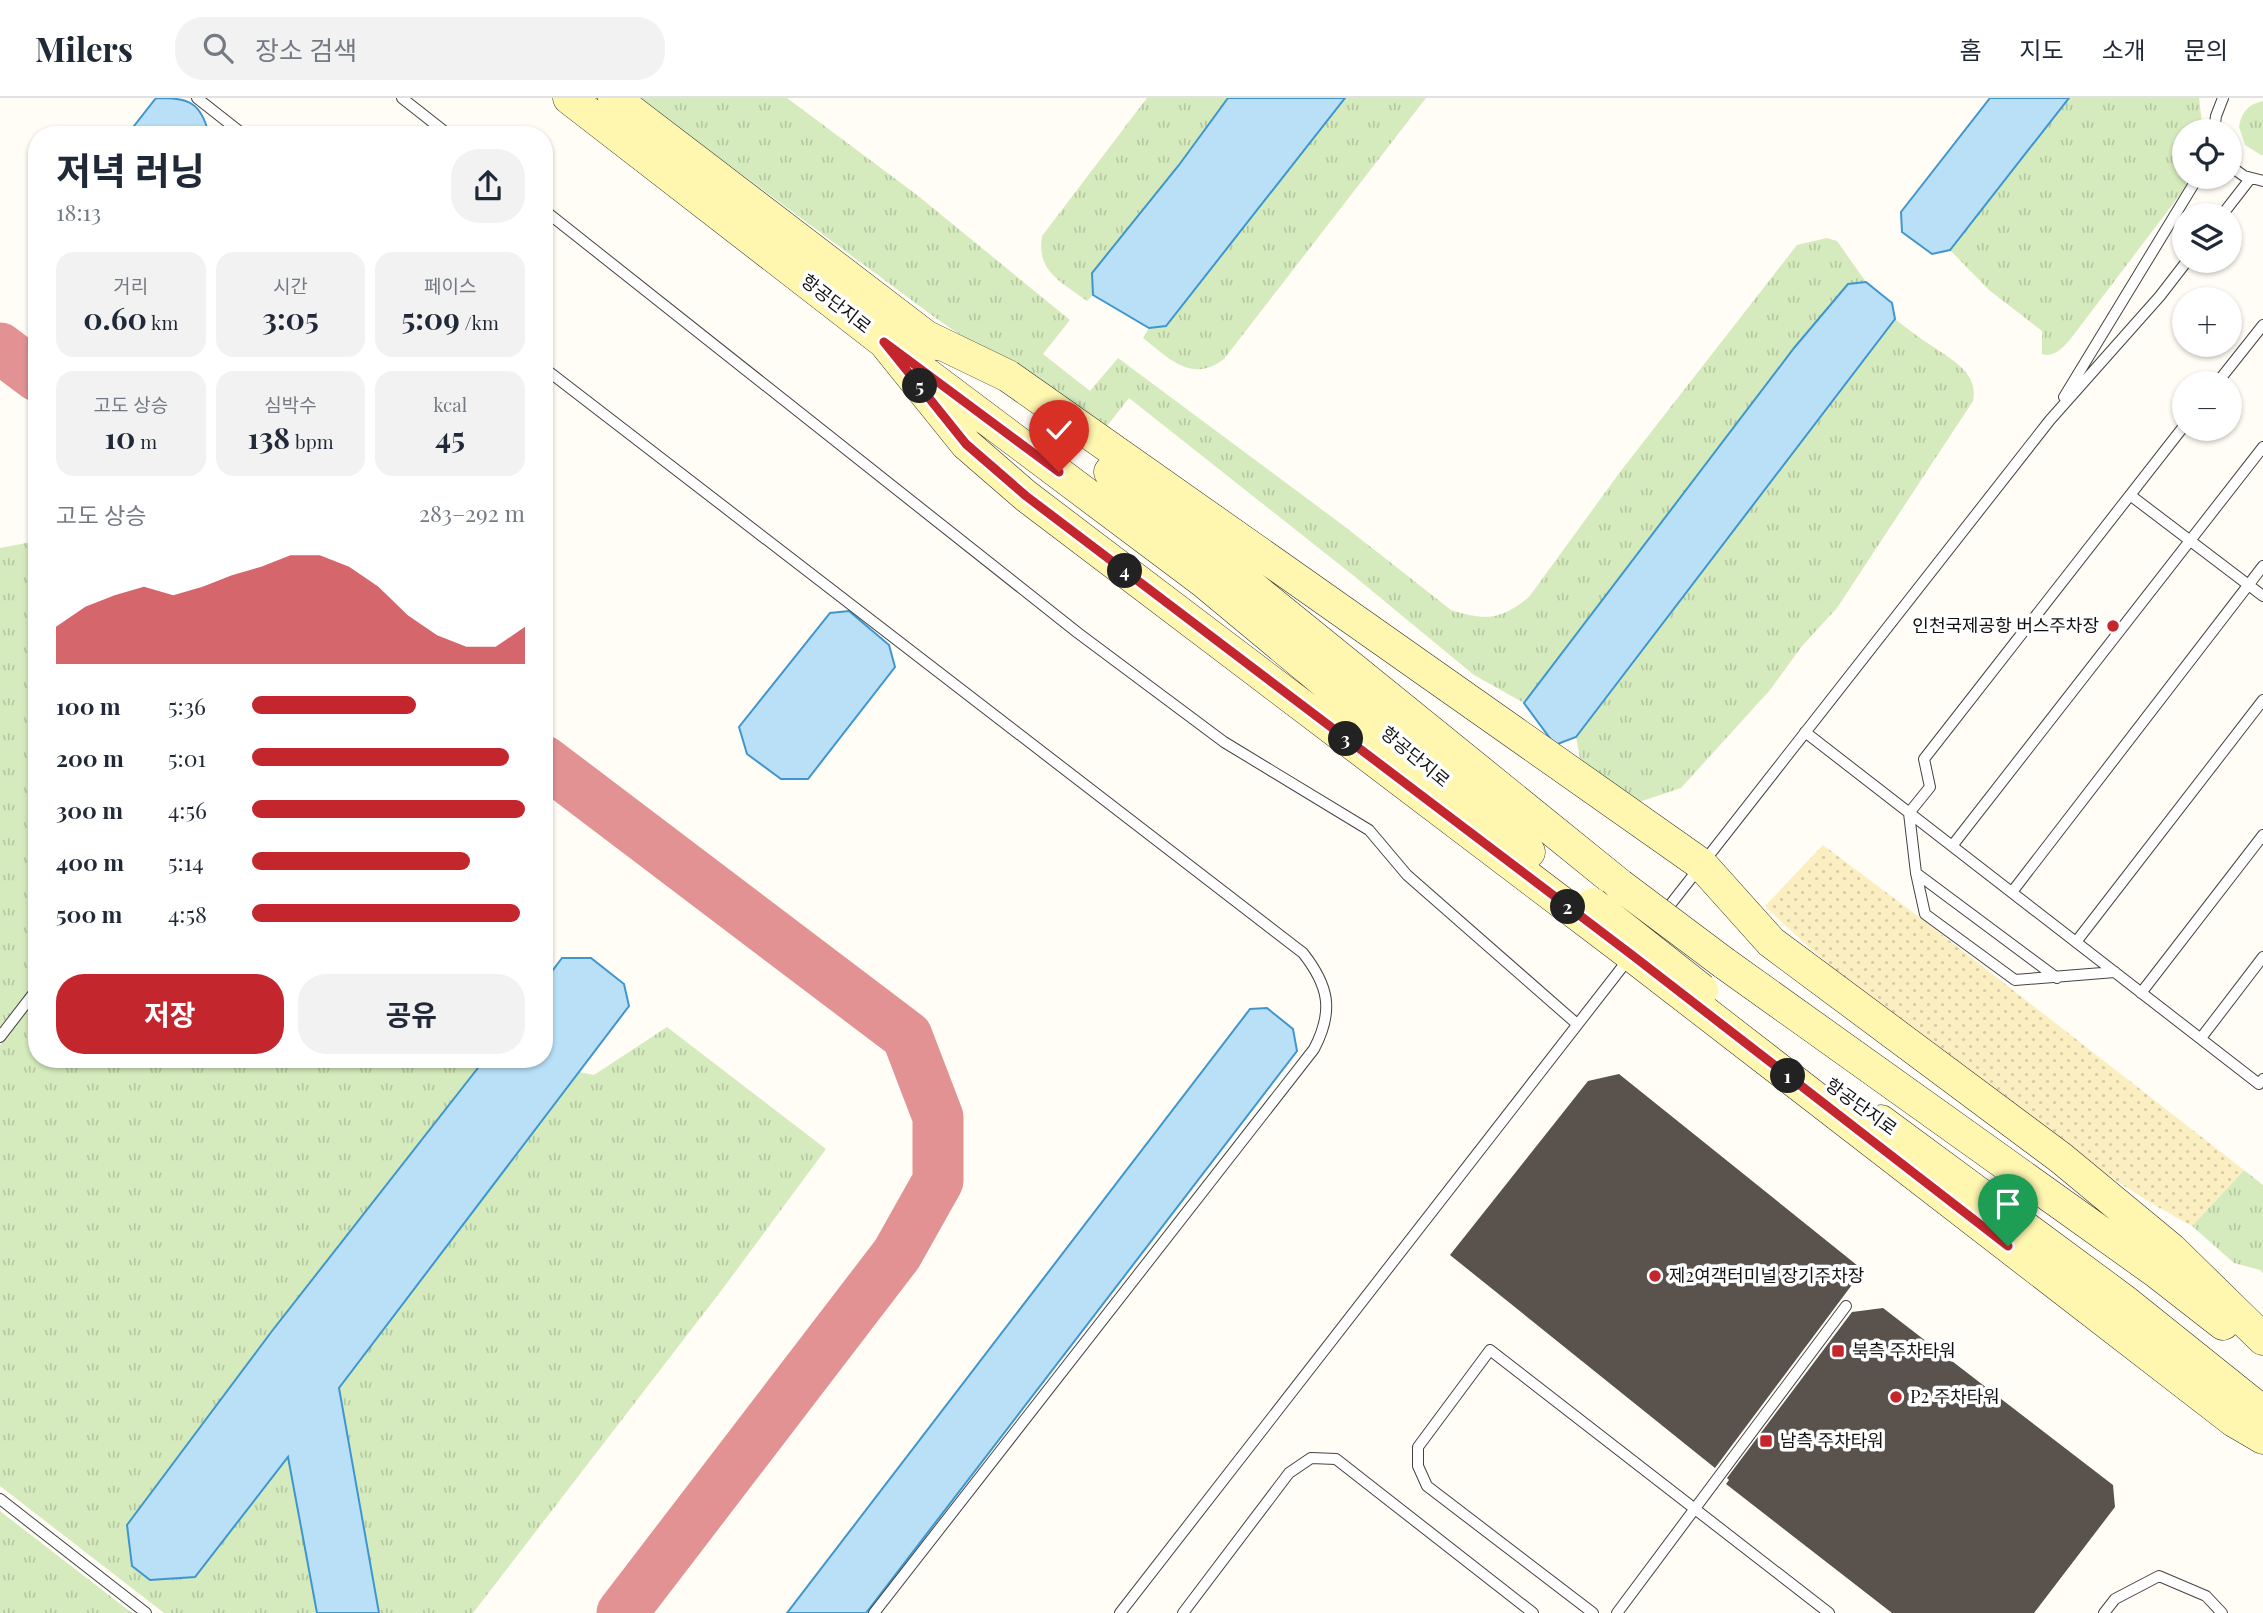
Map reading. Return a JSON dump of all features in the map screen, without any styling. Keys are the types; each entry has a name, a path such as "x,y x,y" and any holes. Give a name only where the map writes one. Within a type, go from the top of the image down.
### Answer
{"street":[{"name":"항공단지로","path":"569,98 884,342 1204,582 1592,904 1702,990 2122,1299 2263,1412"},
{"name":"항공단지로","path":"614,98 919,333 1004,381 1081,439 1620,885 1724,963 2155,1271 2263,1355"},
{"path":"884,342 966,444 1026,496 1639,945 2223,1413 2263,1438"},
{"path":"1081,439 1701,864 1770,942 2061,1158 2171,1249 2263,1339"}],"lane":[{"path":"197,98 233,126"},
{"path":"402,98 438,126"},
{"path":"2216,119 2223,98"},
{"path":"2242,174 2250,179 2263,181"},
{"path":"2231,203 2250,179"},
{"path":"2050,421 2191,189"},
{"path":"553,217 1067,624 1203,727 1370,830 1407,875 1577,1024"},
{"path":"1655,925 2050,421 2178,273"},
{"path":"2227,371 2263,325"},
{"path":"553,375 1303,953 1317,971 1322,984 1326,1015 1324,1030 1314,1049 874,1613"},
{"path":"2115,972 2014,980 1925,914 1916,873 1909,813 1930,787 1924,759 2172,441"},
{"path":"1952,846 2263,447"},
{"path":"2130,495 2263,596"},
{"path":"2012,892 2263,566"},
{"path":"2076,942 2263,700"},
{"path":"1805,732 2262,1085"},
{"path":"2141,993 2263,835"},
{"path":"1916,873 2057,978"},
{"path":"1120,1613 1639,945"},
{"path":"2200,1038 2263,957"},
{"path":"0,1037 28,1001"},
{"path":"1617,1613 1846,1306"},
{"path":"1593,1613 1427,1486 1418,1466 1418,1447 1490,1350 1829,1613"},
{"path":"1183,1613 1289,1473 1311,1458 1336,1458 1533,1613"},
{"path":"0,1499 146,1613"},
{"path":"2104,1613 2115,1599 2159,1576 2206,1596 2222,1613"}],"green space":[{"path":"639,98 787,98 917,195 1070,320 1043,354 1090,391 1118,358 1344,526 1451,610 1474,616 1501,614 1529,597 1620,472 1797,245 1827,238 1837,241 1866,282 1848,284 1795,348 1524,703 1474,675 1129,398 1103,431 937,319"},
{"path":"1147,98 1228,98 1179,165 1092,273 1093,295 1087,301 1060,282 1047,267 1041,248 1042,236"},
{"path":"1345,98 1426,98 1224,359 1201,369 1191,369 1171,360 1143,338 1149,328 1166,326"},
{"path":"2069,98 2199,98 2202,119 2172,119 2172,189 2184,189 2069,341 2057,352 2042,354 2042,331 1989,290 1950,250"},
{"path":"2263,101 2263,155 2245,145 2242,136 2241,117 2253,104"},
{"path":"1895,319 1962,368 1972,383 1973,401 1837,608 1802,646 1770,690 1681,788 1639,802 1581,764 1576,737"},
{"path":"28,543 28,992 0,1028 0,548"},
{"path":"28,1009 28,1068 553,1067 594,1075 667,1027 826,1149 724,1287 473,1613 164,1613 0,1486 0,1045"},
{"path":"2244,1170 2263,1185 2263,1273 2234,1263 2192,1226"},
{"path":"0,1511 132,1613 0,1613"}],"sand":[{"path":"1823,845 2244,1170 2192,1226 2137,1195 2086,1160 1900,1021 1817,954 1765,906"}],"water":[{"path":"156,98 177,99 192,104 202,115 207,126 134,126"},
{"path":"1228,98 1345,98 1166,326 1149,328 1093,295 1092,273 1179,165"},
{"path":"1990,98 2069,98 1950,250 1932,254 1902,232 1901,212"},
{"path":"1866,282 1892,303 1895,319 1576,737 1555,745 1524,703 1794,348 1848,284"},
{"path":"849,611 889,645 895,667 808,779 781,779 747,754 739,727 830,613"},
{"path":"562,958 591,958 624,984 629,1006 339,1388 379,1613 317,1613 288,1457 195,1577 150,1580 132,1566 127,1525 272,1331 478,1068 553,1068 553,970"},
{"path":"1267,1008 1293,1029 1297,1051 866,1613 787,1613 1250,1009"}],"building":[{"path":"1619,1074 1863,1270 1715,1468 1450,1255 1588,1081"},
{"name":"P2 주차타워","path":"1883,1308 2113,1485 2115,1507 2034,1613 1892,1613 1726,1484 1729,1480 1727,1478 1852,1312"}],"taxiway":[{"path":"0,348 28,369"},
{"path":"553,768 907,1036 938,1117 938,1181 897,1254 622,1613"}],"place":[{"name":"인천국제공항 버스주차장","path":"2113,626"},
{"name":"제2여객터미널 장기주차장","path":"1655,1276"},
{"name":"북측 주차타워","path":"1838,1351"},
{"name":"P2 주차타워","path":"1896,1397"},
{"name":"남측 주차타워","path":"1766,1441"}],"route":[{"path":"1059,472 884,342 966,444 1026,496 1632,955 2008,1246"}]}
